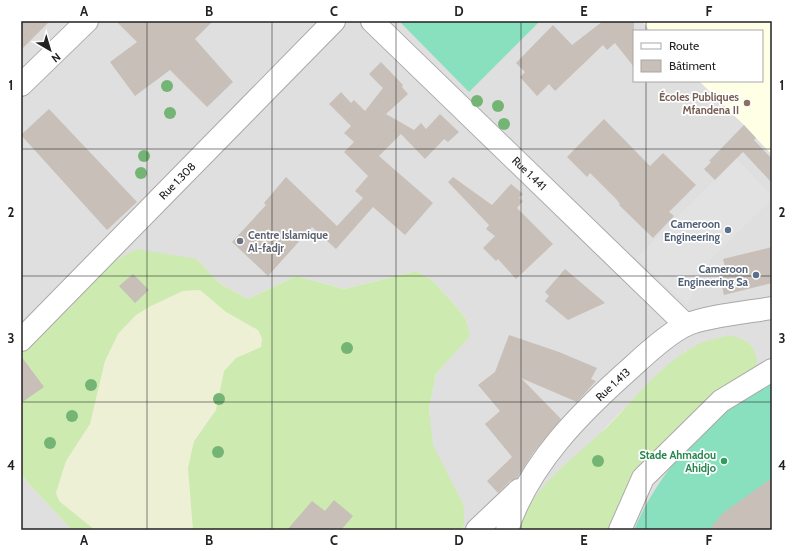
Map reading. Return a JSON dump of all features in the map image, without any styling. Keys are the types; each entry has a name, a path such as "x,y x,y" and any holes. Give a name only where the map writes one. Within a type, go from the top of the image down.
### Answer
{"street":[{"path":"21,85 87,21"},
{"name":"Rue 1.308","path":"21,340 334,21"},
{"name":"Rue 1.441","path":"372,21 686,325"},
{"name":"Rue 1.413","path":"507,530 513,510 528,481 558,440 600,395 649,351 686,325 713,318 772,308"},
{"path":"620,530 642,478 721,401 772,370"},
{"path":"476,530 528,481"}],"shaded area":[{"path":"21,21 772,21 772,530 624,530 687,350 654,378 606,427 521,525 519,530 460,530 464,526 464,506 432,445 429,409 436,374 469,336 466,319 432,280 416,271 344,289 296,276 248,299 219,283 197,259 104,267 71,307 21,350"},
{"name":"Écoles Publiques Mfandena II","path":"642,21 772,21 772,155 700,82 763,82 763,30 649,30"},
{"path":"736,158 772,196 772,199 711,259 687,305 637,258"},
{"path":"200,290 226,312 258,330 262,338 261,347 236,358 216,410 193,441 193,530 95,530 59,501 56,493 66,461 90,424 105,361 118,334 136,315 183,291"},
{"path":"21,473 28,483 72,530 21,530"}],"green space":[{"path":"399,21 540,21 469,92"},
{"path":"136,249 197,259 219,283 248,299 296,276 344,289 416,271 432,280 466,319 470,336 436,374 429,409 433,445 464,506 464,526 460,530 193,530 188,468 194,441 216,410 224,371 236,358 261,347 262,338 258,330 226,312 200,290 183,291 151,306 136,315 118,334 105,361 90,424 66,461 56,493 59,501 95,530 72,530 28,483 21,473 21,350 71,307 104,267"},
{"path":"727,336 740,338 750,344 756,354 757,367 648,486 624,530 519,530 525,514 544,486 556,473 607,427 655,376 676,358 693,347 707,341"},
{"name":"Stade Ahmadou Ahidjo","path":"772,382 772,530 634,530 658,485 690,444 729,410"}],"building":[{"path":"21,21 50,21 21,50"},
{"path":"116,21 213,21 195,39 233,82 207,107 170,70 135,96 110,62 137,42"},
{"path":"603,21 634,21 633,66 615,43 607,50 603,45 555,91 549,84 537,96 520,77 525,72 516,63 553,25 572,45"},
{"path":"381,62 403,85 402,87 408,94 386,114 414,130 421,123 426,129 440,114 459,132 448,142 444,139 425,159 401,134 379,156 433,203 405,235 373,207 336,249 312,227 268,276 232,242 266,205 264,203 286,177 337,226 363,198 355,191 368,176 344,152 354,142 344,133 351,126 329,104 341,92 351,103 354,100 365,111 383,88 369,74"},
{"path":"49,109 137,202 107,230 21,135"},
{"path":"604,119 650,166 663,153 696,185 669,212 674,216 653,238 619,205 620,204 617,200 590,173 587,177 567,157"},
{"path":"744,125 756,138 754,140 772,159 772,183 743,152 715,180 704,169 711,162 709,161"},
{"path":"453,177 492,205 511,184 523,194 519,198 523,201 517,208 553,244 516,279 498,259 496,261 483,248 495,236 486,229 489,225 448,182"},
{"path":"772,247 772,283 724,295 718,269 725,267 723,259"},
{"path":"565,269 605,303 568,320 545,301 549,296 545,292"},
{"path":"133,274 149,290 135,303 119,286"},
{"path":"509,335 559,352 597,368 591,379 596,381 577,402 521,378 561,419 533,453 517,478 510,481 498,493 487,481 512,457 485,424 500,411 478,385 495,372"},
{"path":"21,356 44,387 21,403"},
{"path":"772,478 772,530 709,530 723,513"},
{"path":"334,500 353,516 341,530 287,530 312,501 325,511"}],"place":[{"name":"Écoles Publiques Mfandena II","path":"747,103"},
{"name":"Cameroon Engineering","path":"728,230"},
{"name":"Centre Islamique Al-fadjr","path":"240,241"},
{"name":"Cameroon Engineering Sa","path":"756,275"},
{"name":"Stade Ahmadou Ahidjo","path":"724,461"}]}
